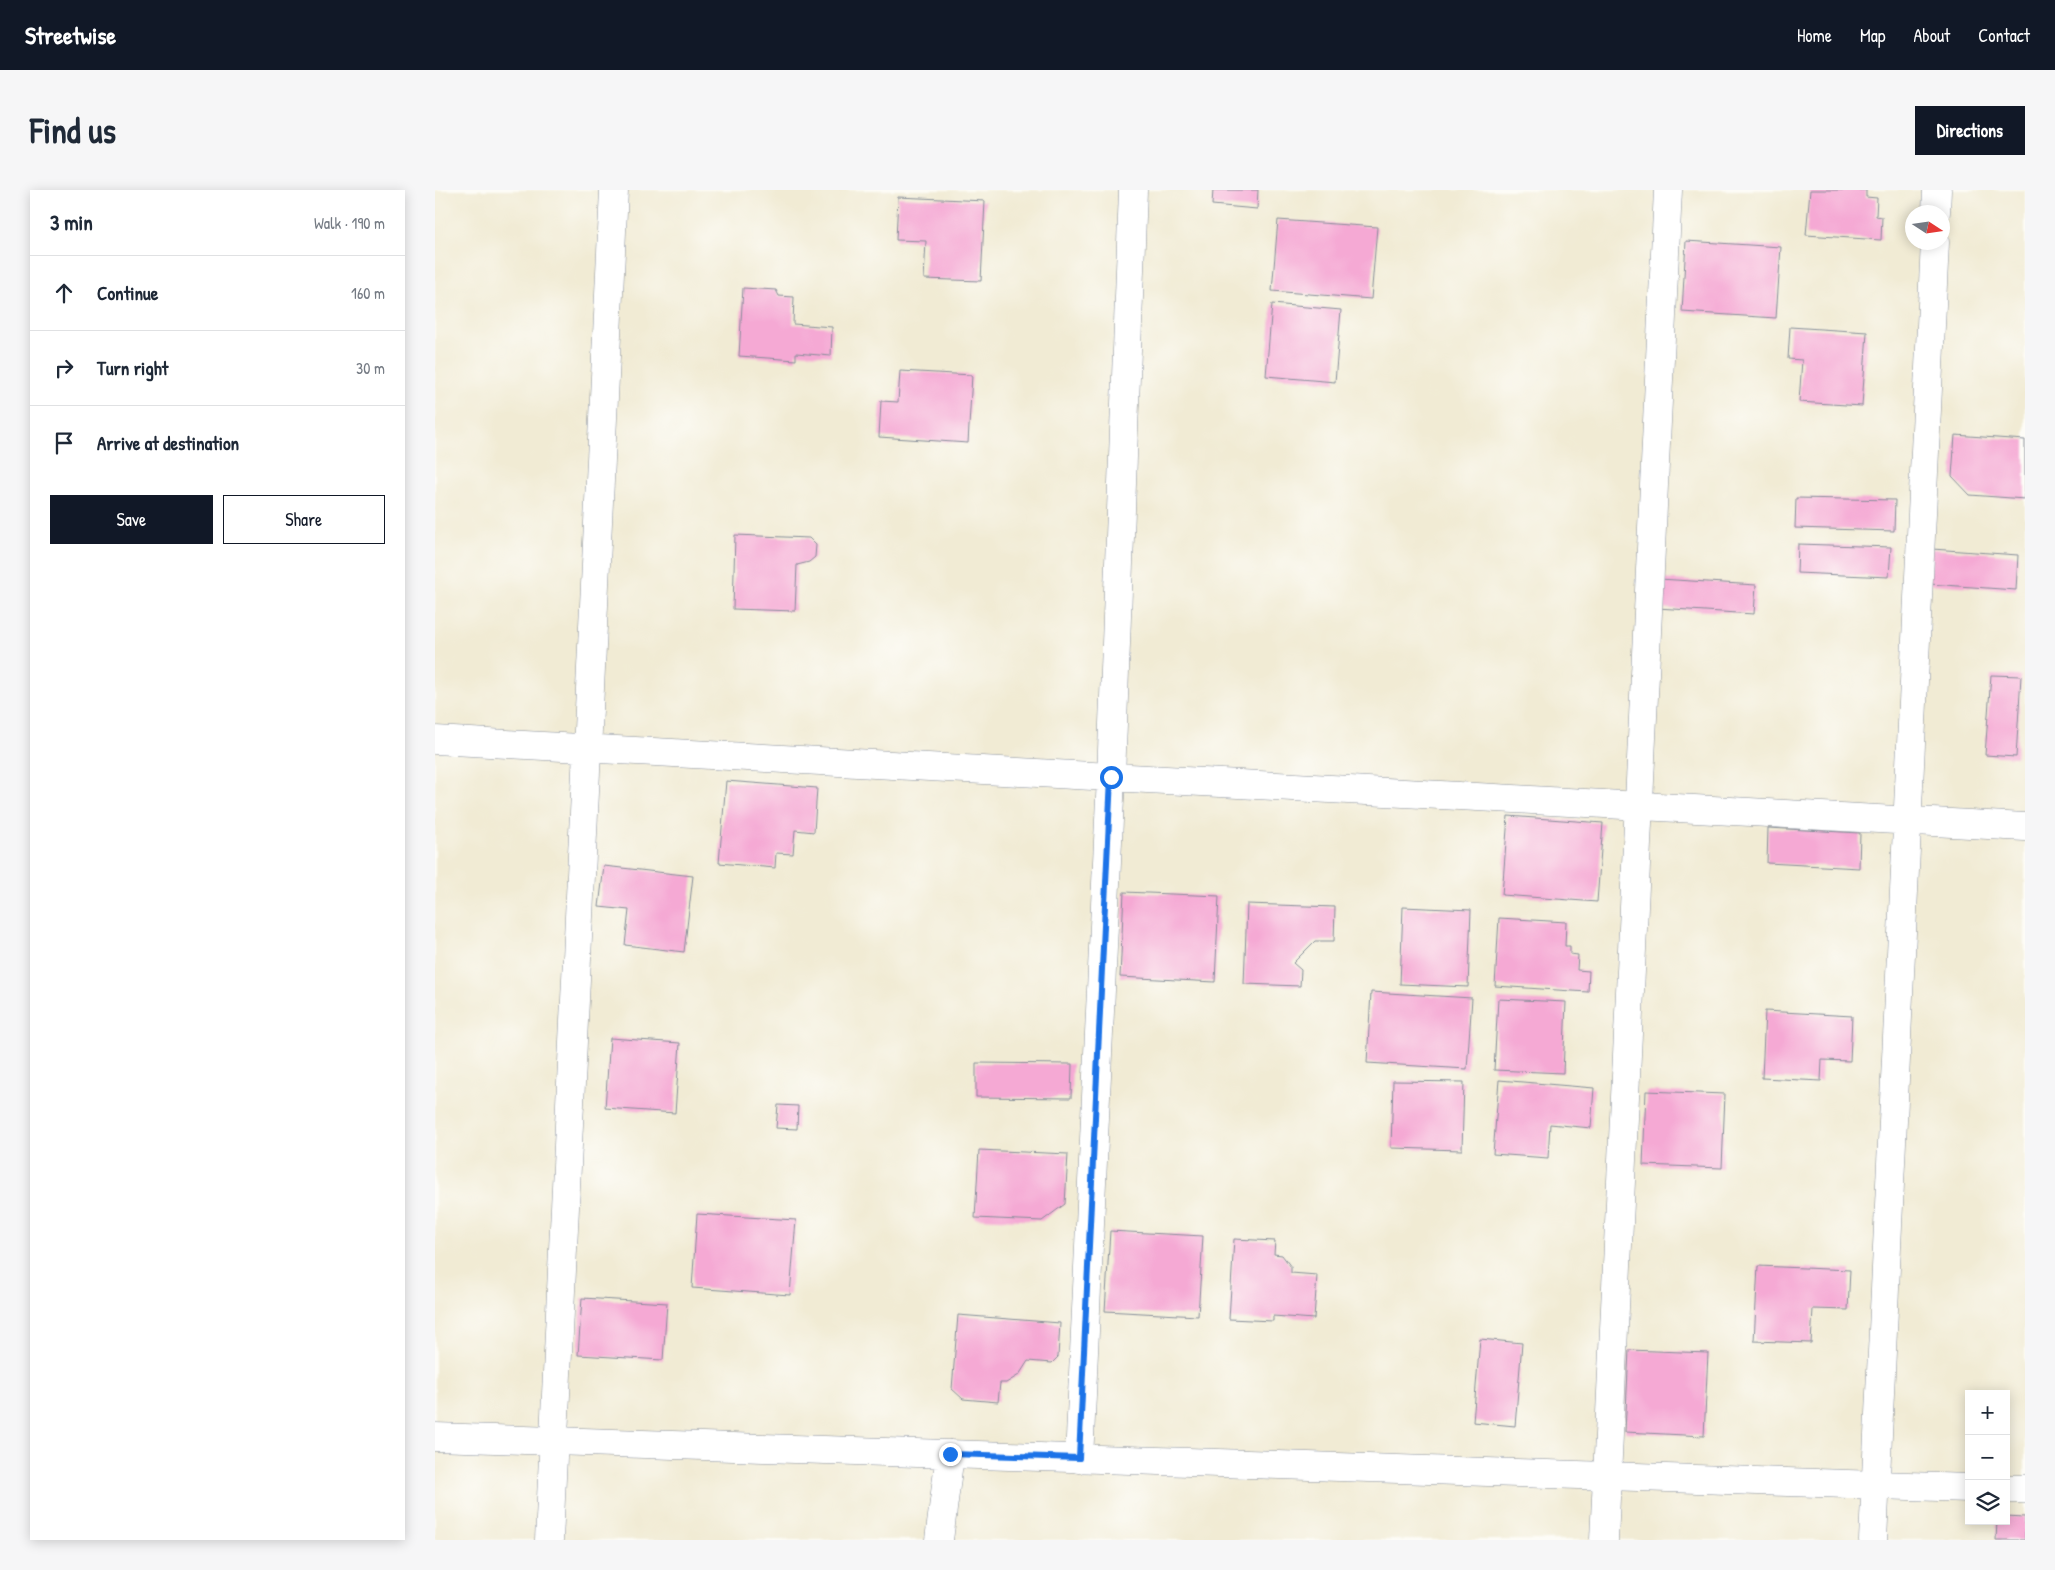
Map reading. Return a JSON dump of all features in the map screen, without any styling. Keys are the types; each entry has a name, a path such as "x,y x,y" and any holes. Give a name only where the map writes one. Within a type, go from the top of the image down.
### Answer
{"street":[{"path":"549,1540 614,190"},
{"path":"1079,1458 1111,777 1133,190"},
{"path":"1604,1540 1668,190"},
{"path":"1936,205 1937,190"},
{"path":"1873,1540 1935,250"},
{"path":"435,740 2025,827"},
{"path":"435,1438 1965,1488"},
{"path":"939,1540 950,1454"},
{"path":"2010,1489 2025,1489"}],"building":[{"path":"1213,190 1258,190 1257,209 1212,205"},
{"path":"1810,190 1866,190 1866,197 1877,198 1876,216 1882,217 1881,240 1806,235"},
{"path":"898,197 985,201 981,281 924,279 926,241 896,240"},
{"path":"1278,220 1377,227 1371,299 1272,291"},
{"path":"1686,241 1781,247 1776,318 1682,312"},
{"path":"743,288 776,290 779,296 794,297 793,324 832,327 831,356 796,353 796,360 739,356"},
{"path":"1272,304 1341,310 1335,382 1266,376"},
{"path":"1790,327 1867,332 1862,406 1799,402 1802,360 1788,359"},
{"path":"900,371 972,375 968,443 879,437 881,401 898,402"},
{"path":"1955,435 2025,440 2025,499 1970,495 1952,476"},
{"path":"1796,498 1895,500 1894,531 1795,528"},
{"path":"735,535 809,538 816,545 815,557 809,562 797,565 795,611 733,609"},
{"path":"1798,544 1891,547 1889,577 1797,573"},
{"path":"1932,549 2018,555 2016,590 1929,584"},
{"path":"1659,579 1756,585 1754,614 1657,608"},
{"path":"1991,675 2021,676 2016,757 1985,755"},
{"path":"726,781 817,788 814,832 795,830 793,854 776,853 775,868 719,863"},
{"path":"1508,816 1603,823 1597,902 1502,895"},
{"path":"1768,828 1860,833 1859,868 1767,863"},
{"path":"604,866 693,876 684,952 625,945 629,910 599,907"},
{"path":"1124,892 1219,896 1215,982 1120,977"},
{"path":"1247,904 1335,907 1334,941 1315,941 1293,963 1301,970 1300,986 1244,984"},
{"path":"1403,907 1471,910 1468,987 1400,984"},
{"path":"1499,918 1566,922 1565,946 1570,946 1570,954 1578,955 1577,970 1589,971 1588,992 1495,986"},
{"path":"1371,992 1472,998 1467,1069 1367,1063"},
{"path":"1498,999 1566,1002 1563,1073 1494,1070"},
{"path":"1765,1011 1852,1016 1850,1061 1822,1060 1821,1081 1762,1078"},
{"path":"610,1038 680,1043 675,1113 605,1108"},
{"path":"976,1063 1072,1064 1071,1098 976,1097"},
{"path":"1499,1080 1594,1088 1591,1128 1550,1124 1548,1158 1493,1154"},
{"path":"1393,1081 1464,1082 1462,1150 1391,1148"},
{"path":"1646,1091 1725,1094 1722,1168 1643,1165"},
{"path":"778,1105 798,1106 797,1129 776,1128"},
{"path":"979,1150 1068,1154 1065,1204 1042,1221 975,1218"},
{"path":"697,1214 796,1220 790,1295 692,1288"},
{"path":"1110,1231 1203,1236 1198,1316 1105,1311"},
{"path":"1234,1239 1275,1241 1274,1254 1282,1255 1291,1267 1291,1273 1317,1275 1314,1319 1273,1316 1273,1321 1229,1319"},
{"path":"1758,1266 1850,1270 1848,1310 1813,1309 1811,1343 1754,1341"},
{"path":"582,1298 667,1303 663,1360 578,1355"},
{"path":"958,1315 1060,1323 1058,1357 1052,1363 1028,1361 1019,1375 1006,1383 1000,1383 998,1402 963,1399 952,1389"},
{"path":"1480,1339 1522,1343 1515,1426 1473,1422"},
{"path":"1629,1350 1708,1353 1704,1436 1625,1432"},
{"path":"2010,1516 2025,1517 2025,1540 1996,1540 1997,1525 2010,1525"}],"route":[{"path":"950,1454 1079,1458 1111,777"}]}
